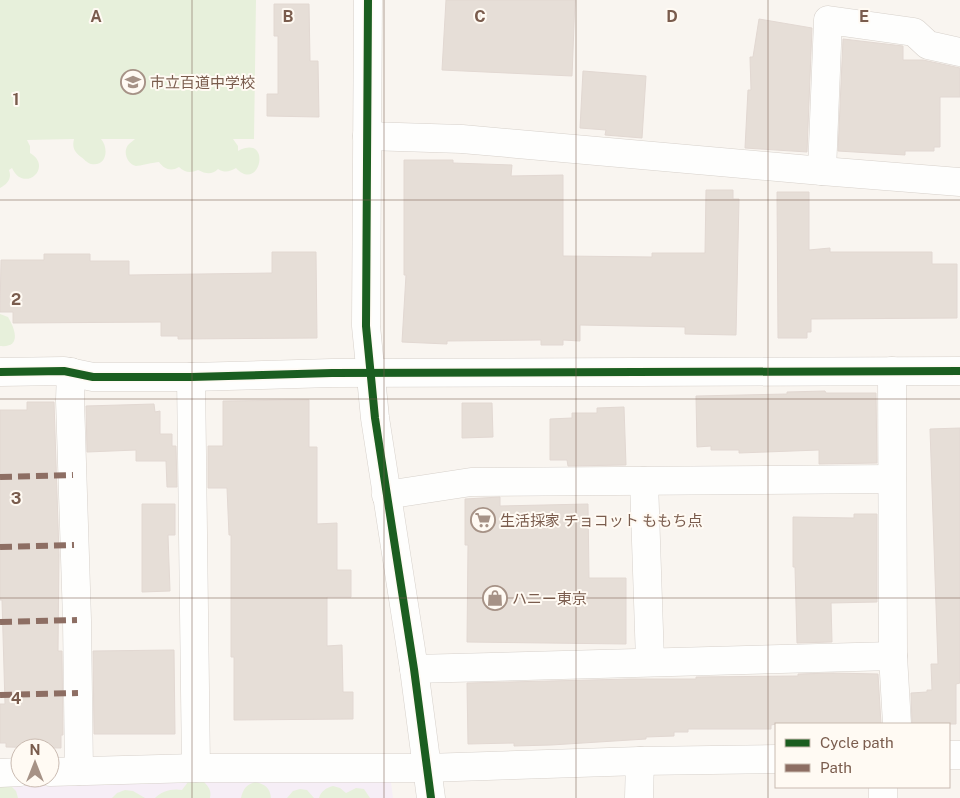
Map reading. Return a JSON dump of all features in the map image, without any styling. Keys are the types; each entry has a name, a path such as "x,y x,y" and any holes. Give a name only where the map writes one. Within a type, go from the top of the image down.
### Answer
{"street":[{"path":"368,0 366,326 370,374 386,495 414,669 431,798"},
{"path":"822,172 828,20 914,32 928,45 960,52"},
{"path":"367,136 462,139 822,172 960,182"},
{"path":"0,372 64,371 93,377 191,377 332,373 960,371"},
{"path":"892,371 893,656 898,723"},
{"path":"71,372 70,400 77,620 79,771"},
{"path":"191,377 196,768"},
{"path":"386,495 470,482 892,479"},
{"path":"644,481 650,661"},
{"path":"414,669 650,661 893,656"},
{"path":"60,772 196,768 426,768 775,759"},
{"path":"639,798 640,761"}],"shaded area":[{"path":"390,774 393,798 0,798 0,782 10,782 10,788 60,788 60,781"}],"green space":[{"name":"市立百道中学校","path":"0,0 256,0 254,139 233,139 238,146 238,151 249,148 256,150 259,155 259,162 256,169 251,174 244,174 236,168 227,172 218,169 209,173 198,170 188,172 179,167 168,169 159,162 136,166 130,163 126,157 127,147 135,139 101,139 105,147 105,156 100,163 91,164 75,151 73,147 74,139 27,140 30,146 30,153 37,159 38,171 34,176 23,179 12,168 9,170 9,180 0,188"},
{"path":"0,314 8,317 13,327 14,341 7,346 0,346"},
{"path":"203,781 210,790 210,798 155,798 167,791 182,790 188,782"},
{"path":"255,782 266,787 271,798 241,798 245,788"},
{"path":"0,785 10,785 10,788 16,791 18,798 0,798"},
{"path":"333,786 340,788 346,793 356,788 364,789 370,798 319,798 324,790"},
{"path":"125,790 133,791 145,798 112,798 117,793"},
{"path":"307,790 314,798 287,798 293,791"}],"building":[{"path":"446,0 575,0 572,76 442,70"},
{"path":"274,4 309,4 310,61 318,61 319,117 267,116 267,94 278,94 278,36 274,36"},
{"path":"759,19 812,28 807,152 745,148 748,90 751,90 750,57 753,57"},
{"path":"843,39 903,46 903,60 923,60 960,68 960,97 940,97 940,147 934,147 934,151 905,151 905,155 838,151"},
{"path":"583,71 646,76 642,138 605,135 606,130 580,128"},
{"path":"404,160 453,160 453,163 512,165 511,176 563,175 563,256 652,257 652,253 705,253 706,190 733,190 733,199 739,199 736,335 685,334 685,327 580,325 580,341 563,340 563,345 541,345 541,340 447,341 447,344 402,342 406,275 404,275"},
{"path":"777,192 809,192 809,250 830,248 830,252 932,252 932,264 957,264 957,318 811,319 811,332 807,332 807,338 778,338"},
{"path":"272,252 316,252 317,338 178,339 178,336 161,336 161,322 13,323 13,312 0,312 1,260 44,260 44,254 90,254 90,261 129,261 129,275 272,273"},
{"path":"825,391 826,393 876,393 877,463 819,464 819,450 739,453 739,450 711,450 711,446 697,447 696,396 787,394 787,392"},
{"path":"309,400 309,447 317,447 317,524 337,523 337,570 351,570 351,597 327,597 327,646 342,645 343,692 353,692 353,719 234,720 234,657 231,657 231,535 229,535 227,488 208,488 208,446 223,446 223,401"},
{"path":"27,402 54,402 59,554 58,651 62,651 63,735 61,735 61,748 60,738 10,738 10,747 6,747 6,743 0,743 0,704 5,704 2,600 0,600 0,410 27,410"},
{"path":"462,403 492,403 493,437 462,438"},
{"path":"154,404 155,412 160,411 160,434 172,434 172,446 176,446 177,487 167,487 166,461 136,461 136,450 87,452 86,406"},
{"path":"624,407 626,465 568,466 567,460 550,460 550,419 572,418 572,413 597,413 597,408"},
{"path":"960,428 960,683 956,684 956,724 912,723 911,693 932,690 931,664 938,664 930,429"},
{"path":"500,497 500,506 588,504 589,578 626,578 626,644 467,642 468,545 465,545 465,499"},
{"path":"142,504 175,504 175,535 168,535 170,591 142,592"},
{"path":"854,514 877,514 877,602 831,603 832,642 797,643 795,567 793,567 793,517 854,518"},
{"path":"174,650 175,734 94,734 93,651"},
{"path":"798,674 878,674 881,723 775,723 771,725 771,729 688,729 688,732 674,732 674,736 646,737 646,739 551,745 514,746 514,743 468,744 467,683 696,679 696,677 798,676"}],"marked path":[{"path":"0,477 73,475"},
{"path":"0,547 74,545"},
{"path":"0,622 77,620"},
{"path":"0,695 78,693"}],"cycle path":[{"path":"368,0 366,326 375,418 414,669 431,798"},
{"path":"0,372 64,371 93,377 191,377 332,373 960,371"}],"place":[{"name":"市立百道中学校","path":"133,82"},
{"name":"生活採家 チョコット ももち点","path":"483,520"},
{"name":"ハニー東京","path":"495,598"}]}
